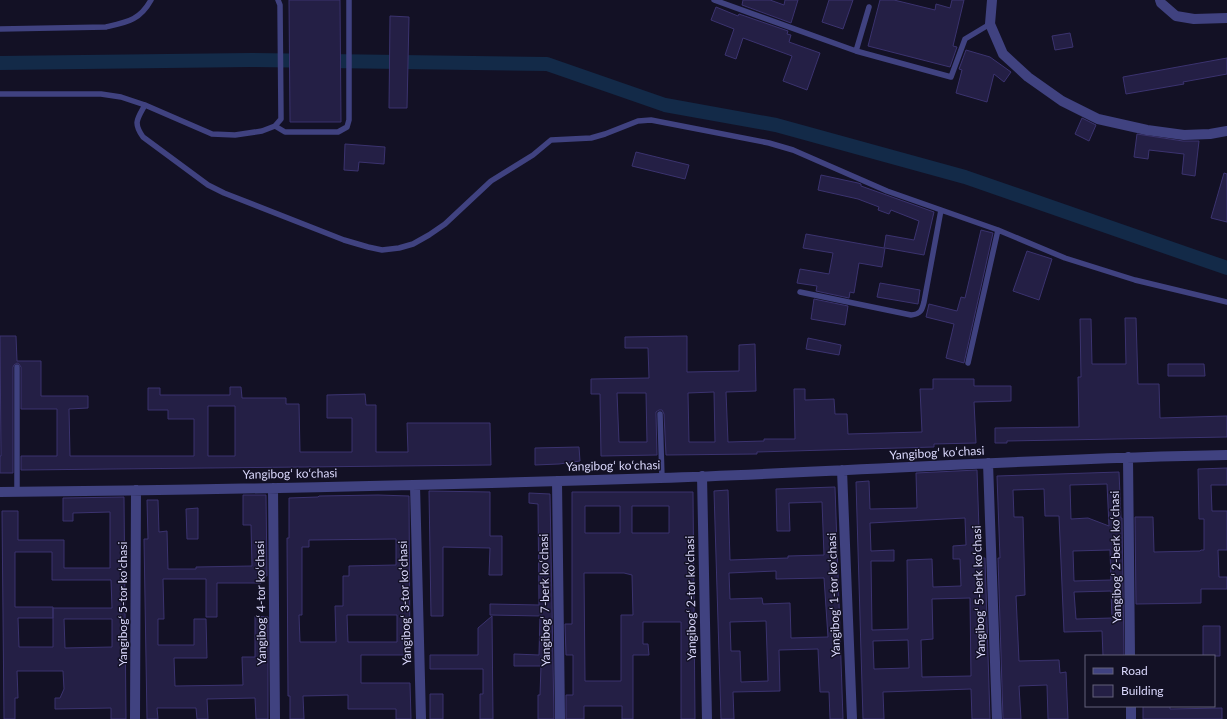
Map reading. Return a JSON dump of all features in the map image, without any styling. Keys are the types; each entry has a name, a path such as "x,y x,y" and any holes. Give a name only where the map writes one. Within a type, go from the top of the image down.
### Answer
{"street":[{"path":"992,0 990,24 1003,54 1028,78 1062,101 1098,119 1147,130 1184,135 1210,134 1227,131"},
{"path":"1160,0 1161,3 1176,16 1194,19 1227,18"},
{"name":"Yangibogʻ koʻchasi","path":"0,492 415,485 662,478 1128,457 1227,455"},
{"name":"Yangibogʻ 2-berk koʻchasi","path":"1128,457 1130,655"},
{"name":"Yangibogʻ 5-berk koʻchasi","path":"988,463 997,719"},
{"name":"Yangibogʻ 1-tor koʻchasi","path":"842,470 852,719"},
{"name":"Yangibogʻ 2-tor koʻchasi","path":"702,476 707,719"},
{"name":"Yangibogʻ 7-berk koʻchasi","path":"557,481 560,719"},
{"name":"Yangibogʻ 3-tor koʻchasi","path":"415,485 421,719"},
{"name":"Yangibogʻ 4-tor koʻchasi","path":"273,488 275,719"},
{"name":"Yangibogʻ 5-tor koʻchasi","path":"135,719 136,490"},
{"path":"1130,707 1131,719"}],"lane":[{"path":"0,29 106,27 136,18 146,9 151,0"},
{"path":"0,94 101,94 121,97 212,134 235,135 262,131 274,126 281,119 280,6 278,0"},
{"path":"274,126 285,132 338,132 347,127 349,120 349,0"},
{"path":"714,0 856,51 951,77 965,39 990,24"},
{"path":"856,51 869,7"},
{"path":"145,106 137,123 137,129 143,137 208,185 224,193 344,240 382,250 399,248 413,244 429,235 445,224 491,181 533,155 551,140 591,138 638,121 651,120 769,143 793,150 887,191 998,230 1065,258 1136,280 1227,302"},
{"path":"800,292 911,315 918,314 922,311 924,302 941,210"},
{"path":"968,363 998,230"},
{"path":"16,492 17,367"},
{"path":"660,414 662,478"}],"building":[{"path":"289,0 340,0 341,122 290,122"},
{"path":"743,0 770,0 784,5 785,0 798,0 791,23 742,5"},
{"path":"829,0 853,0 843,29 822,22"},
{"path":"880,0 894,0 935,10 936,4 950,8 952,0 964,0 953,46 957,47 950,67 868,46"},
{"path":"716,7 738,16 739,14 788,31 787,34 791,35 789,42 820,53 807,90 783,81 792,56 743,38 736,59 725,55 734,29 711,20"},
{"path":"390,16 409,17 407,108 389,108"},
{"path":"1070,33 1073,47 1055,50 1052,36"},
{"path":"966,50 990,57 1011,72 1004,82 994,74 987,102 956,93 962,70 959,69"},
{"path":"1227,58 1227,74 1183,82 1184,84 1126,94 1123,77"},
{"path":"1082,118 1096,125 1089,141 1075,134"},
{"path":"1137,134 1183,141 1199,141 1195,176 1182,174 1184,154 1149,150 1148,159 1134,157"},
{"path":"345,144 385,147 384,164 359,162 358,171 344,170"},
{"path":"636,152 689,165 685,179 632,166"},
{"path":"1224,173 1227,174 1227,222 1211,218"},
{"path":"821,175 858,183 861,184 861,186 934,212 924,255 885,248 882,267 859,263 854,293 850,292 849,298 816,291 817,286 797,283 800,269 829,274 833,253 803,248 806,234 884,248 886,235 914,240 919,221 891,210 889,214 878,210 879,207 858,199 818,190"},
{"path":"981,230 993,233 964,363 946,358 954,324 926,317 929,304 957,311 961,297 965,298"},
{"path":"1027,251 1052,259 1039,300 1013,291"},
{"path":"880,283 920,290 918,304 877,297"},
{"path":"814,299 848,306 845,325 811,319"},
{"path":"1125,318 1136,318 1138,384 1159,384 1160,418 1227,416 1227,437 1007,441 1007,443 995,443 995,428 1079,427 1078,377 1081,377 1080,319 1091,319 1092,364 1126,364"},
{"path":"0,336 16,336 17,361 41,361 41,396 88,396 88,408 69,409 70,456 194,456 194,419 168,419 168,410 148,410 148,388 160,388 160,395 230,395 230,387 241,387 242,398 286,398 286,404 299,404 300,452 352,452 352,418 327,418 327,395 365,394 366,405 376,405 376,452 408,452 407,423 490,423 491,465 21,470 21,456 57,456 57,409 21,409 21,367 17,363 13,367 13,473 0,473","holes":["208,406 235,406 235,456 208,456"]},
{"path":"687,336 687,372 739,371 739,345 755,344 756,391 726,392 728,442 764,441 764,439 795,439 794,389 805,389 805,400 834,399 835,414 847,414 848,434 922,432 920,389 933,389 933,379 974,379 974,386 1011,386 1011,401 974,402 976,443 934,444 934,447 757,452 757,454 666,455 664,414 662,410 659,410 656,412 657,455 601,456 600,394 591,394 591,379 649,378 648,348 625,348 625,337","holes":["714,392 715,442 689,442 688,393","617,393 646,393 647,442 619,442"]},
{"path":"808,338 841,345 839,355 806,349"},
{"path":"1168,364 1204,364 1205,376 1168,376"},
{"path":"579,447 580,461 535,465 535,448"},
{"path":"1227,468 1227,485 1211,485 1212,511 1227,511 1227,550 1218,550 1219,577 1227,577 1227,589 1201,589 1201,603 1136,604 1135,517 1153,517 1154,552 1204,550 1204,519 1199,519 1198,469"},
{"path":"977,470 980,558 985,558 990,719 972,719 971,689 883,692 884,719 863,719 856,482 869,481 870,509 917,508 916,473","holes":["965,518 966,545 953,546 953,559 960,559 961,586 933,587 932,559 907,560 908,629 872,630 871,561 894,561 894,550 871,551 870,523","970,598 971,676 922,677 921,640 933,639 932,599","908,640 909,668 874,669 873,641"]},
{"path":"1119,472 1122,518 1124,655 1103,655 1102,631 1064,632 1059,516 1045,516 1044,489 1013,490 1014,517 1023,517 1025,595 1016,596 1019,661 1059,660 1060,673 1066,672 1068,719 1048,719 1047,685 1019,686 1021,719 1003,719 998,558 1000,558 997,476","holes":["1107,484 1109,526 1088,518 1071,519 1070,485","1110,550 1111,580 1074,581 1073,551","1111,591 1112,618 1076,619 1074,592"]},
{"path":"835,487 843,719 830,719 829,692 820,692 818,649 779,650 780,691 733,692 734,719 721,719 714,491 728,490 730,560 824,555 822,502 789,503 790,531 777,531 776,489","holes":["776,571 776,579 824,578 828,637 791,638 790,603 763,604 762,598 730,599 729,573","766,621 768,681 741,682 740,651 731,651 730,622"]},
{"path":"429,491 490,492 490,536 502,536 502,575 489,575 490,548 443,547 443,616 431,616"},
{"path":"572,492 693,492 695,719 681,719 681,622 643,622 643,644 648,644 649,655 633,655 633,719 622,719 622,706 584,706 584,719 566,719 566,695 573,695 573,655 566,655 565,624 572,624","holes":["585,506 620,506 620,533 585,533","632,506 669,506 669,533 632,533","584,573 624,573 632,575 633,615 621,615 621,681 585,681"]},
{"path":"529,493 550,494 554,719 538,719 538,695 540,695 541,666 514,666 514,654 539,655 540,616 490,615 490,604 539,605 538,504 529,503"},
{"path":"243,495 266,495 267,576 261,576 261,583 217,583 217,617 206,617 206,579 163,579 164,619 158,619 158,645 194,645 194,619 206,619 207,658 174,658 175,686 243,685 242,657 255,657 255,616 268,617 268,719 256,719 255,698 207,699 208,719 197,719 196,708 157,708 158,719 147,719 144,539 148,539 147,500 158,500 159,532 167,531 168,569 252,566 251,525 243,525"},
{"path":"319,496 409,496 410,655 361,655 361,683 410,683 411,719 396,719 396,709 348,709 348,695 303,696 304,719 290,719 290,696 288,696 287,538 289,538 289,498","holes":["396,539 396,565 349,566 349,576 343,576 343,606 335,606 336,642 300,642 299,615 302,615 302,547 309,547 309,540","347,615 397,615 397,642 348,642"]},
{"path":"124,497 126,719 111,719 111,708 55,709 55,698 60,698 64,689 63,671 17,671 18,698 15,698 15,719 4,719 2,511 18,511 18,540 64,540 64,568 110,568 110,512 73,513 73,521 63,521 63,498","holes":["15,552 52,552 52,580 111,580 112,608 15,607","18,618 53,618 53,647 19,647","64,619 112,619 112,647 65,648"]},
{"path":"198,508 198,539 187,539 186,509"},
{"path":"492,616 493,719 480,719 480,694 483,694 483,669 430,669 430,655 478,655 478,628"},
{"path":"1203,626 1220,626 1220,656 1203,655"},
{"path":"430,694 443,694 443,719 430,719"},
{"path":"1143,707 1170,707 1170,709 1222,708 1222,719 1143,719"}],"waterway":[{"path":"0,63 250,60 547,64 665,105 776,125 965,177 1227,268"}]}
